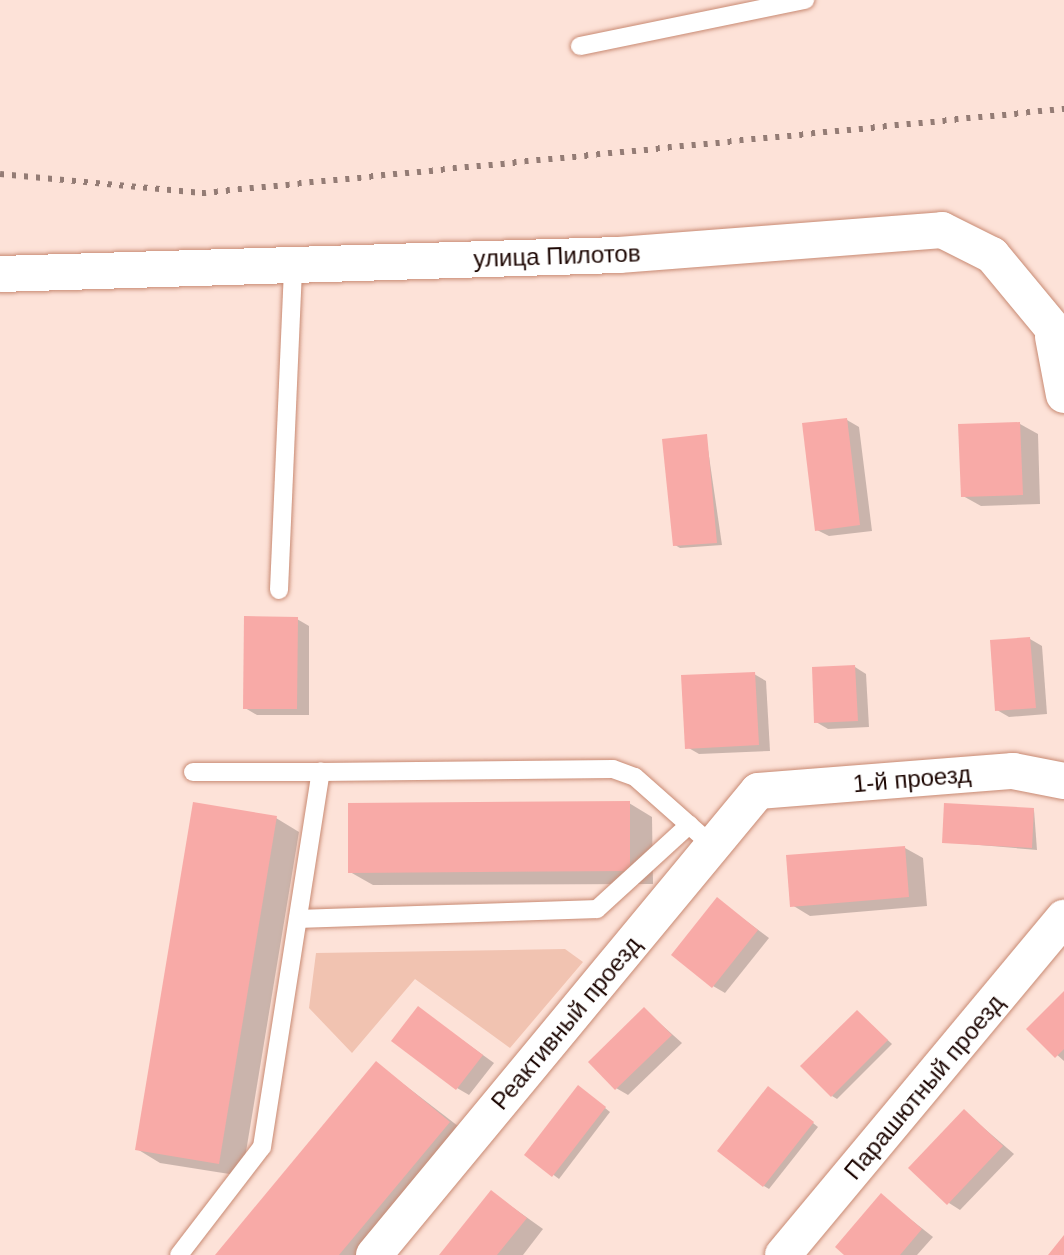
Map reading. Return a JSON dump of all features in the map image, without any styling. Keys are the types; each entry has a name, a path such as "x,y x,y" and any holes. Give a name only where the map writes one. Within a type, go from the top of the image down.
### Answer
{"street":[{"name":"улица Пилотов","path":"0,274 619,255 942,230 992,255 1059,340"},
{"path":"1059,340 1064,395"},
{"name":"1-й проезд","path":"758,791 1013,771 1064,781"},
{"name":"Реактивный проезд","path":"374,1255 701,835 758,791"},
{"name":"Парашютный проезд","path":"783,1255 1064,918"}],"lane":[{"path":"580,46 805,0"},
{"path":"279,590 293,265"},
{"path":"193,772 613,769 635,777 701,835 597,909 298,919"},
{"path":"179,1255 259,1159 321,772"}],"shaded area":[{"path":"565,949 583,962 510,1048 415,979 352,1053 309,1008 316,953"}],"building":[{"path":"847,418 860,525 815,531 802,423"},
{"path":"1020,422 1023,495 961,497 958,424"},
{"path":"707,434 717,543 673,546 662,439"},
{"path":"244,616 298,617 297,709 243,709"},
{"path":"1030,637 1036,708 995,711 990,640"},
{"path":"855,665 858,721 814,723 812,667"},
{"path":"755,672 759,745 685,749 681,675"},
{"path":"630,801 630,871 348,873 348,803"},
{"path":"193,802 277,816 219,1164 135,1150"},
{"path":"944,803 1034,808 1032,848 942,843"},
{"path":"905,846 909,897 790,907 786,855"},
{"path":"717,897 758,930 712,988 671,955"},
{"path":"1064,991 1064,1049 1055,1058 1026,1029"},
{"path":"418,1006 483,1055 456,1090 391,1041"},
{"path":"644,1007 672,1035 615,1090 588,1062"},
{"path":"857,1010 888,1040 831,1097 800,1066"},
{"path":"376,1061 450,1122 339,1255 215,1255"},
{"path":"578,1085 606,1107 552,1177 524,1155"},
{"path":"768,1086 814,1122 763,1187 717,1151"},
{"path":"964,1109 1003,1146 947,1205 908,1168"},
{"path":"491,1190 527,1218 497,1255 439,1255"},
{"path":"881,1193 922,1229 900,1255 844,1255 835,1247"},
{"path":"1064,1235 1064,1255 1048,1255"}],"railway":[{"path":"0,174 202,193 1064,109"}]}
